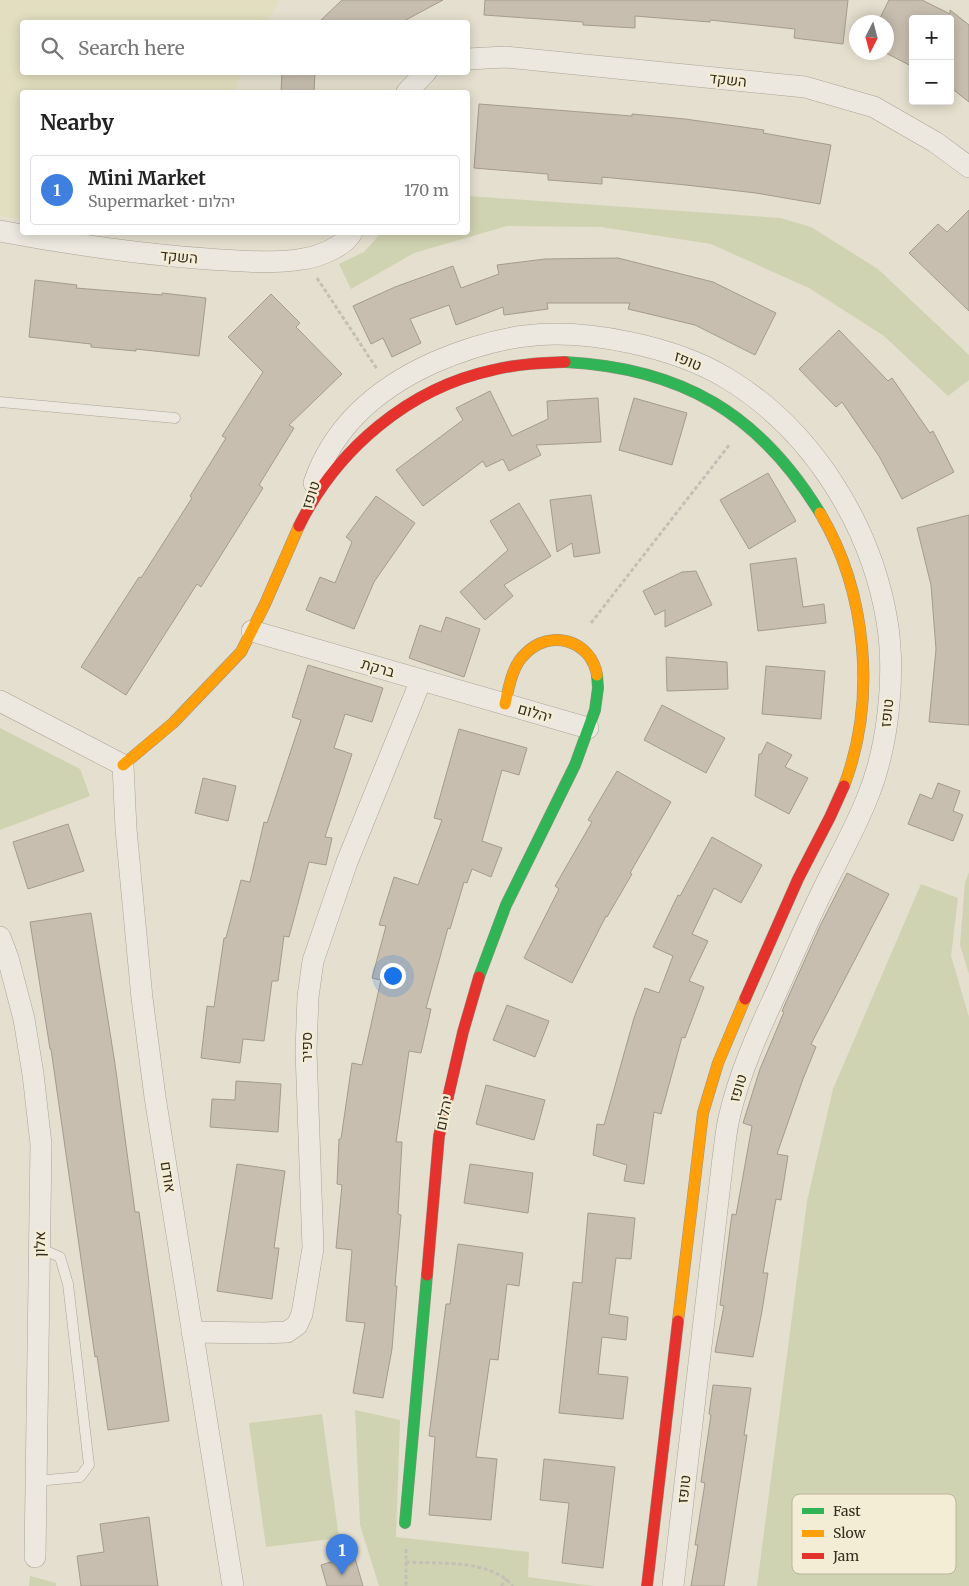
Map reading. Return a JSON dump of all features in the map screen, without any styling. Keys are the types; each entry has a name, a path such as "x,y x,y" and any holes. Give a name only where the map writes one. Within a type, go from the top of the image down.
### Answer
{"street":[{"name":"השקד","path":"470,59 505,57 805,87 874,108 935,142 969,167"},
{"path":"409,90 423,75"},
{"name":"השקד","path":"0,231 20,235"},
{"name":"השקד","path":"21,235 74,245 166,256 249,262 304,259 336,248 351,235"},
{"name":"טופז","path":"123,765 171,724 242,650 304,517 318,474 332,446 350,420 378,394 411,373 483,345 528,336 569,335 655,347 694,362 728,379 762,404 795,433 819,464 850,511 867,545 887,622 890,670 887,716 881,758 866,801 818,900 756,1038 729,1118 673,1586"},
{"name":"טופז","path":"304,517 328,478 359,444 393,415 423,396 490,370 530,362 568,361 648,373 683,386 714,401 746,424 776,451 803,486 827,524 842,554 861,626 864,670 861,713 855,752 842,791 794,888 732,1029 716,1070 704,1112 697,1154 647,1586"},
{"name":"ברקת","path":"252,631 505,704"},
{"name":"יהלום","path":"405,1523 437,1154 452,1075 473,998 496,929 573,772 596,707 597,667 587,652 575,643 556,640 541,642 526,651 515,665 505,704 588,728"},
{"name":"ספיר","path":"192,1332 264,1334 287,1332 297,1325 302,1314 313,1248 306,1050 308,997 313,961 347,862 422,680"},
{"path":"0,702 123,765"},
{"name":"אודם","path":"123,765 126,829 142,998 155,1097 233,1586"},
{"name":"אלון","path":"0,937 8,958 22,1010 34,1074 41,1144 35,1557"}],"lane":[{"path":"0,402 176,418"},
{"path":"36,1481 80,1477 89,1465 68,1284 60,1257 40,1248"}],"path":[{"path":"304,259 388,387"},
{"path":"575,643 746,424"},
{"path":"405,1523 406,1586"},
{"path":"406,1562 485,1568 507,1579 513,1586"},
{"path":"500,1586 507,1579"}],"shaded area":[{"path":"0,0 279,0 268,20 20,20 20,75 240,75 236,90 20,90 20,219 0,216"}],"green space":[{"path":"470,196 780,218 811,227 878,269 969,355 969,380 948,396 884,336 809,288 711,244 601,227 507,226 414,253 351,289 339,264 364,252 379,235 470,235"},
{"path":"0,728 80,769 90,796 0,830"},
{"path":"969,872 969,974 960,945 965,882"},
{"path":"921,884 958,898 951,956 969,1017 969,1586 757,1586 807,1201 833,1089"},
{"path":"355,1410 400,1420 396,1537 529,1552 528,1577 593,1586 379,1586 360,1525"},
{"path":"322,1414 339,1538 266,1547 249,1423"},
{"path":"30,1576 56,1583 56,1586 29,1586"}],"building":[{"path":"342,0 443,0 406,20 321,20"},
{"path":"485,0 848,0 843,44 794,38 795,29 710,20 710,22 635,16 635,28 583,25 583,22 484,15"},
{"path":"889,0 922,0 950,14 950,10 969,25 969,102 954,90 954,15 909,15 909,65 894,57 894,15 882,15"},
{"path":"282,75 315,75 314,90 281,90"},
{"path":"479,104 685,119 764,130 763,133 831,145 820,204 756,193 686,185 602,177 602,184 548,180 548,174 474,168"},
{"path":"969,210 969,311 909,253 938,224 947,232"},
{"path":"618,258 713,282 776,313 755,355 695,325 628,309 630,303 547,303 548,309 504,315 503,307 456,325 449,305 410,319 421,343 392,357 383,338 371,344 353,306 395,287 453,266 461,288 499,274 497,265 545,259"},
{"path":"35,280 77,285 76,288 162,295 162,293 206,298 199,356 136,349 136,351 91,347 91,344 29,337"},
{"path":"271,294 300,323 296,327 342,374 289,425 294,428 259,485 263,488 201,587 197,584 126,695 81,667 192,498 190,496 226,438 222,436 263,372 228,337"},
{"path":"839,330 888,381 892,378 930,433 933,431 954,472 902,499 879,456 842,402 836,407 799,369"},
{"path":"490,391 512,436 548,419 547,401 598,398 601,442 536,445 541,455 509,471 503,459 486,467 483,461 423,506 396,470 463,420 456,408"},
{"path":"634,398 687,413 672,465 619,450"},
{"path":"768,473 796,521 749,549 720,500"},
{"path":"591,495 600,553 574,557 572,543 557,552 550,500"},
{"path":"376,496 415,523 374,582 354,629 306,610 320,577 335,583 352,542 346,537"},
{"path":"519,503 551,556 504,585 513,596 485,620 460,592 508,550 490,521"},
{"path":"969,515 969,725 929,722 936,649 931,585 917,528"},
{"path":"796,558 803,607 824,604 826,623 758,631 750,564"},
{"path":"696,571 712,605 665,627 665,610 655,615 643,591 682,572"},
{"path":"446,617 480,629 464,677 409,658 420,625 441,632"},
{"path":"666,657 727,662 728,689 667,691"},
{"path":"308,665 383,688 372,722 345,714 334,748 352,754 325,837 332,838 326,865 309,862 289,937 284,936 278,981 272,981 264,1041 243,1039 240,1063 201,1058 207,1006 214,1007 224,938 226,938 241,880 250,882 264,822 267,823 301,720 292,717"},
{"path":"766,666 825,671 821,719 762,714"},
{"path":"662,705 725,738 706,773 644,740"},
{"path":"459,729 527,748 519,775 502,770 482,841 502,848 491,877 472,869 467,883 464,882 450,929 448,928 426,1008 431,1009 421,1053 409,1051 396,1142 402,1142 398,1214 401,1215 392,1349 383,1398 353,1393 365,1323 346,1321 352,1250 336,1248 342,1185 337,1184 339,1139 341,1139 352,1063 362,1065 381,980 372,978 386,926 379,925 394,877 418,885 442,820 434,818"},
{"path":"767,742 792,755 785,767 808,778 789,814 755,796 759,754 761,754"},
{"path":"617,771 671,802 630,873 632,874 606,916 572,983 524,958 559,889 555,886 592,822 588,820"},
{"path":"203,778 236,786 228,821 195,813"},
{"path":"938,783 960,791 953,811 963,815 953,841 908,824 920,794 932,799"},
{"path":"68,824 84,871 28,889 13,842"},
{"path":"712,837 762,865 741,903 714,888 692,934 708,941 689,981 704,987 685,1038 682,1037 661,1114 654,1112 644,1184 624,1181 627,1165 593,1155 597,1124 604,1125 634,1018 645,988 659,993 673,956 653,947 678,895 680,896"},
{"path":"847,873 889,894 811,1044 816,1047 777,1154 788,1156 781,1200 776,1199 763,1273 768,1273 753,1357 715,1352 724,1306 720,1305 732,1214 736,1215 752,1126 743,1123 760,1069 784,1012 782,1011 820,926"},
{"path":"91,913 115,1064 135,1212 139,1212 169,1421 108,1430 97,1356 95,1357 51,1049 30,922"},
{"path":"507,1005 549,1021 535,1057 493,1040"},
{"path":"236,1081 281,1084 278,1132 210,1127 212,1099 235,1100"},
{"path":"486,1085 545,1100 534,1140 476,1124"},
{"path":"237,1164 285,1171 274,1248 279,1248 272,1299 217,1291"},
{"path":"470,1164 533,1173 528,1213 464,1203"},
{"path":"588,1213 635,1218 631,1259 616,1258 609,1314 628,1317 626,1340 602,1337 598,1374 628,1377 623,1419 559,1413 573,1282 582,1283"},
{"path":"458,1244 523,1253 519,1286 507,1284 498,1360 490,1359 476,1457 497,1459 491,1520 429,1515 435,1437 429,1436 446,1304 450,1304"},
{"path":"713,1385 751,1388 744,1435 747,1435 724,1586 691,1586 698,1545 695,1545 705,1483 701,1482 711,1415 709,1414"},
{"path":"544,1459 615,1467 603,1568 562,1563 569,1503 540,1500"},
{"path":"149,1517 158,1586 81,1586 77,1556 104,1552 100,1524"},
{"path":"354,1555 363,1586 327,1586 321,1565"}],"traffic: fast":[{"path":"565,362 607,366 645,374 681,386 713,402 743,423 771,448 796,478 820,513"},
{"path":"479,977 506,905 575,765 595,710 598,688 597,675"},
{"path":"405,1523 427,1275"}],"traffic: slow":[{"path":"820,513 836,544 848,577 857,611 862,646 861,718 854,753 844,786"},
{"path":"123,765 173,723 241,652 265,604 299,526"},
{"path":"505,704 517,664 535,646 546,641 557,640 578,646 587,653 597,675"},
{"path":"678,1321 703,1113 718,1063 745,999"}],"traffic: jam":[{"path":"299,526 315,498 355,448 379,426 405,407 433,391 462,379 493,370 520,365 565,362"},
{"path":"745,999 798,879 844,786"},
{"path":"427,1275 439,1136 463,1032 479,977"},
{"path":"647,1586 678,1321"}],"place":[{"name":"Mini Market","path":"342,1575"}]}
